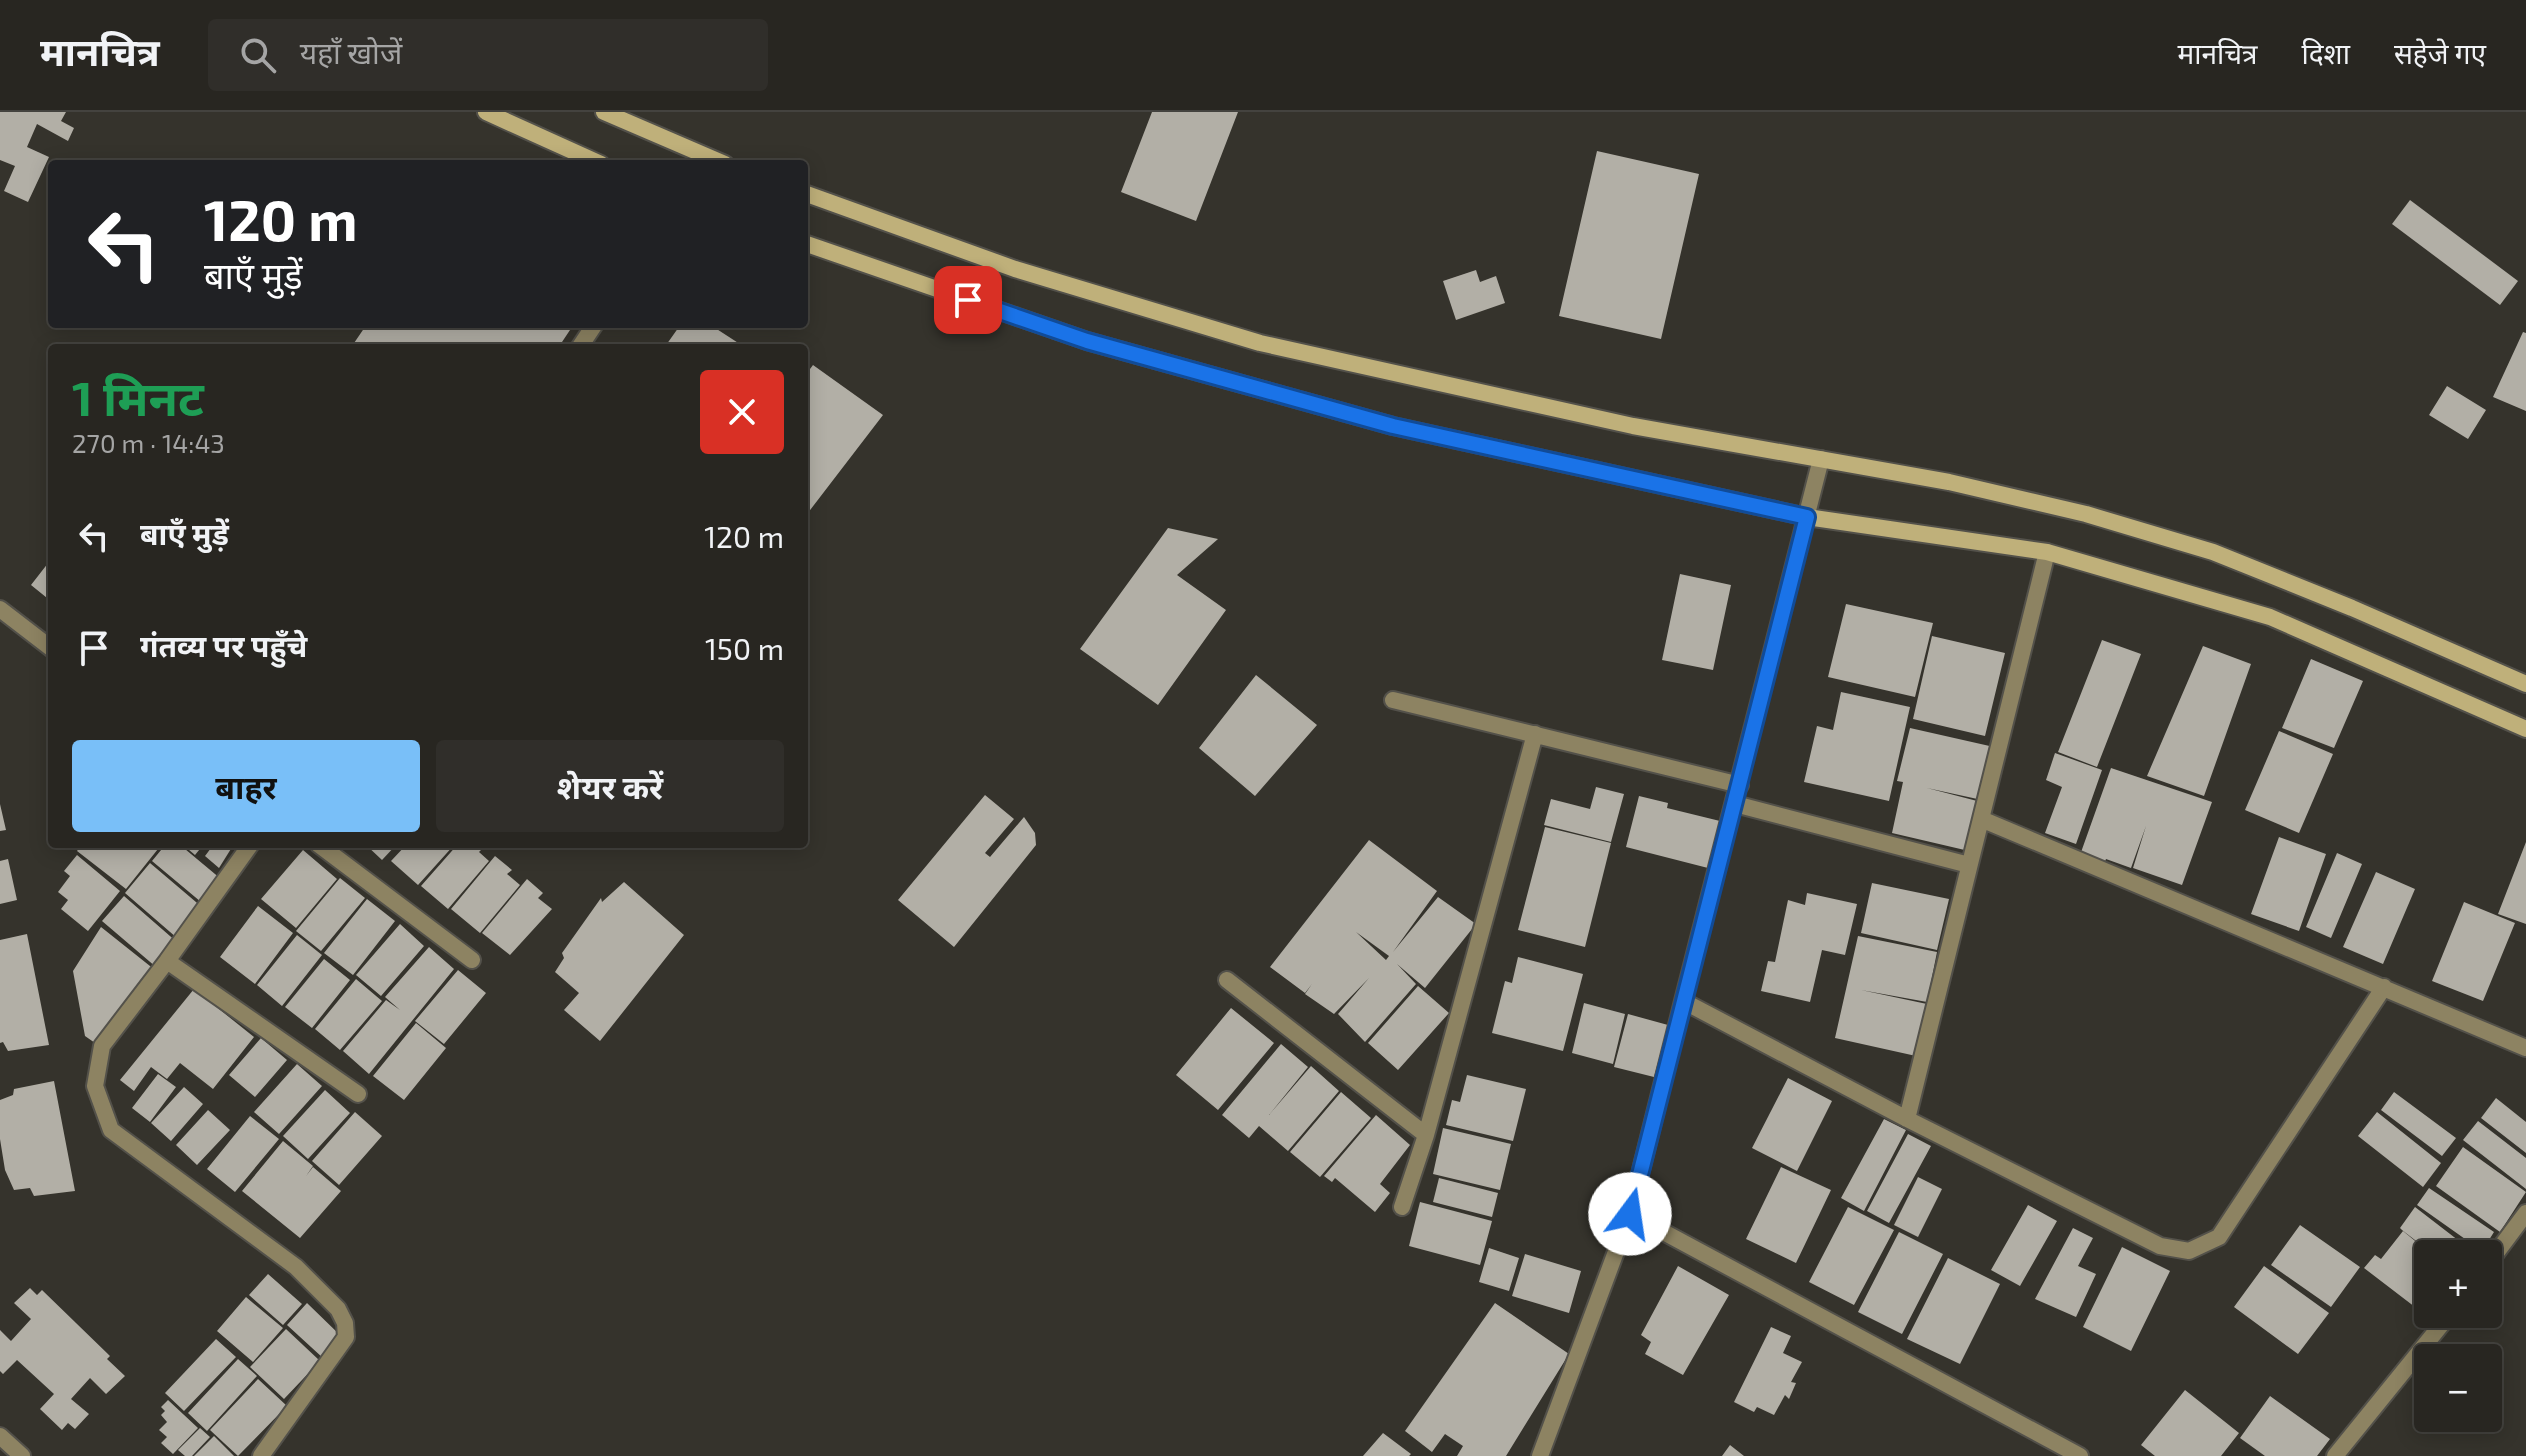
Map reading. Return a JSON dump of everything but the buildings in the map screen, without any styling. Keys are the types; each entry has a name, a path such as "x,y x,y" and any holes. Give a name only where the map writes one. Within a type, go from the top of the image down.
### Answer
{"street":[{"path":"486,112 592,160"},
{"path":"604,112 716,160"},
{"path":"808,194 1015,269 1260,343 1633,426 1995,492 2086,514 2213,552 2352,608 2526,684"},
{"path":"808,244 1087,341 1378,422 1807,517 2047,552 2270,617 2526,729"},
{"path":"1540,1456 1630,1214 1821,459"},
{"path":"1907,1119 2047,552"},
{"path":"0,609 48,646"},
{"path":"1393,700 1740,785"},
{"path":"1402,1207 1426,1135 1535,734"},
{"path":"1735,804 1969,865"},
{"path":"1981,819 2526,1048"},
{"path":"248,848 102,1046 95,1086 111,1130 296,1267 338,1309 345,1323 346,1337 261,1456"},
{"path":"323,848 472,960"},
{"path":"167,961 358,1094"},
{"path":"1227,980 1426,1135"},
{"path":"1683,1001 1907,1119 2160,1246 2189,1251 2219,1237 2384,987"},
{"path":"2502,1245 2526,1213"},
{"path":"1630,1214 2080,1456"},
{"path":"2335,1456 2439,1328"},
{"path":"0,1436 22,1456"}],"route":[{"path":"968,300 1087,341 1393,426 1807,517 1630,1214"}]}
